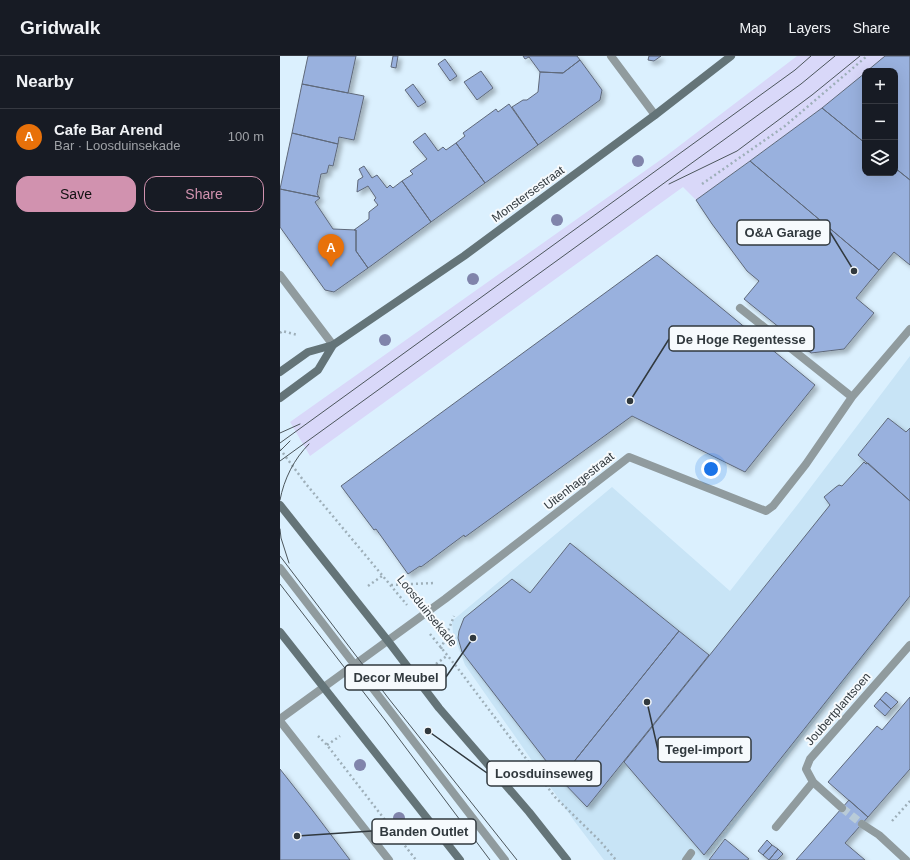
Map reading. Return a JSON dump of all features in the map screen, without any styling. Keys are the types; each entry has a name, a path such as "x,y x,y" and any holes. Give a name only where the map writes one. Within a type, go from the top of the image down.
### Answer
{"main road":[{"name":"Monstersestraat","path":"280,372 308,352 333,345 464,256 655,115 731,56"},
{"name":"Monstersestraat","path":"280,398 318,370 333,345"},
{"path":"280,505 439,708 529,812 567,860"},
{"path":"280,632 460,860"}],"street":[{"path":"611,56 655,115"},
{"path":"280,275 333,345"},
{"path":"740,308 852,396"},
{"name":"Uitenhagestraat","path":"280,720 418,619 629,458 766,511 773,506 806,464 852,396 910,329"},
{"path":"280,568 505,860"},
{"name":"Joubertplantsoen","path":"812,782 806,769 810,759 910,645"},
{"path":"280,720 389,860"},
{"path":"776,827 812,782 842,808"},
{"path":"862,824 879,835 906,860"},
{"path":"686,860 691,853"}],"path":[{"path":"702,184 785,126 867,56"},
{"name":"Loosduinsekade","path":"280,449 306,484 391,585 456,666 555,797 600,841 616,860"},
{"path":"391,585 471,579"},
{"path":"879,835 910,801"},
{"path":"707,856 739,814"}],"shaded area":[{"path":"797,56 885,56 871,68 862,68 862,75 822,108 696,200 683,187 310,456 290,422 666,156"},
{"path":"910,356 910,597 708,860 604,860 575,822 465,665 453,633 452,621 612,487 730,591"}],"building":[{"path":"308,56 356,56 348,93 302,84"},
{"path":"393,56 398,56 396,68 391,67"},
{"path":"523,56 577,56 580,60 563,73 540,72 529,57 525,59"},
{"path":"649,56 661,56 654,61 648,60"},
{"path":"885,56 910,56 910,180 898,170 898,68 871,68"},
{"path":"445,59 457,76 450,81 438,64"},
{"path":"580,60 602,90 600,100 538,145 512,107 523,100 527,100 538,92 540,72 563,73"},
{"path":"481,71 493,88 477,100 464,82"},
{"path":"862,75 862,141 822,108"},
{"path":"302,84 364,96 354,140 339,137 338,144 292,133"},
{"path":"413,84 426,102 418,107 405,90"},
{"path":"509,104 538,145 485,183 456,143 465,136 463,133 496,109 498,112"},
{"path":"822,108 862,141 862,176 898,176 898,170 910,180 910,265 894,252 879,270 750,161"},
{"path":"292,133 338,144 333,166 329,165 327,173 321,174 317,194 319,197 280,189"},
{"path":"425,133 438,151 443,147 446,150 456,143 485,183 431,222 402,181 413,174 410,171 427,159 413,142"},
{"path":"750,161 879,270 856,298 874,313 844,349 811,353 744,299 759,281 747,271 696,200"},
{"path":"364,166 372,178 377,175 387,188 390,185 393,188 402,181 431,222 368,268 356,251 356,230 354,230 369,219 369,212 378,205 374,200 376,198 368,186 357,192 358,180 363,177 359,169"},
{"path":"280,189 319,197 320,198 315,202 333,229 356,230 356,251 368,268 334,292 325,290 280,227"},
{"path":"657,255 815,385 745,472 632,416 465,537 464,535 421,567 420,566 408,574 376,529 374,530 341,486"},
{"path":"888,418 906,432 910,428 910,501 858,455"},
{"path":"864,462 866,464 868,463 910,501 910,596 704,855 624,762 830,505 824,497 839,485 842,486"},
{"path":"570,543 679,631 560,779 462,652 458,638 464,618 512,579 530,593"},
{"path":"679,631 709,655 587,807 560,779"},
{"path":"886,692 898,702 891,709 880,699"},
{"path":"910,697 910,769 868,817 828,782 877,726 882,730"},
{"path":"880,699 891,709 885,716 874,706"},
{"path":"280,769 313,811 350,860 280,860"},
{"path":"849,800 868,817 845,843 865,860 796,860"},
{"path":"725,839 749,859 709,860"},
{"path":"767,840 772,845 763,855 758,851"},
{"path":"772,845 778,849 769,860 763,855"},
{"path":"778,849 783,854 777,860 769,860"}],"tunnel":[{"path":"842,808 862,824"}],"tram line":[{"path":"280,443 795,70 811,56"},
{"path":"280,461 801,84 835,56"},
{"path":"669,184 737,151 812,95 860,56"},
{"path":"280,433 300,424"},
{"path":"280,451 290,441"},
{"path":"280,500 284,484 290,470 309,444"},
{"path":"280,529 281,538 289,563"},
{"path":"280,556 389,699 517,860"},
{"path":"280,584 385,720 490,860"}],"place":[{"name":"Cafe Bar Arend","path":"331,267"},
{"name":"O&A Garage","path":"854,271"},
{"name":"De Hoge Regentesse","path":"630,401"},
{"name":"Decor Meubel","path":"473,638"},
{"name":"Tegel-import","path":"647,702"},
{"name":"Loosduinseweg","path":"428,731"},
{"name":"Banden Outlet","path":"297,836"}]}
